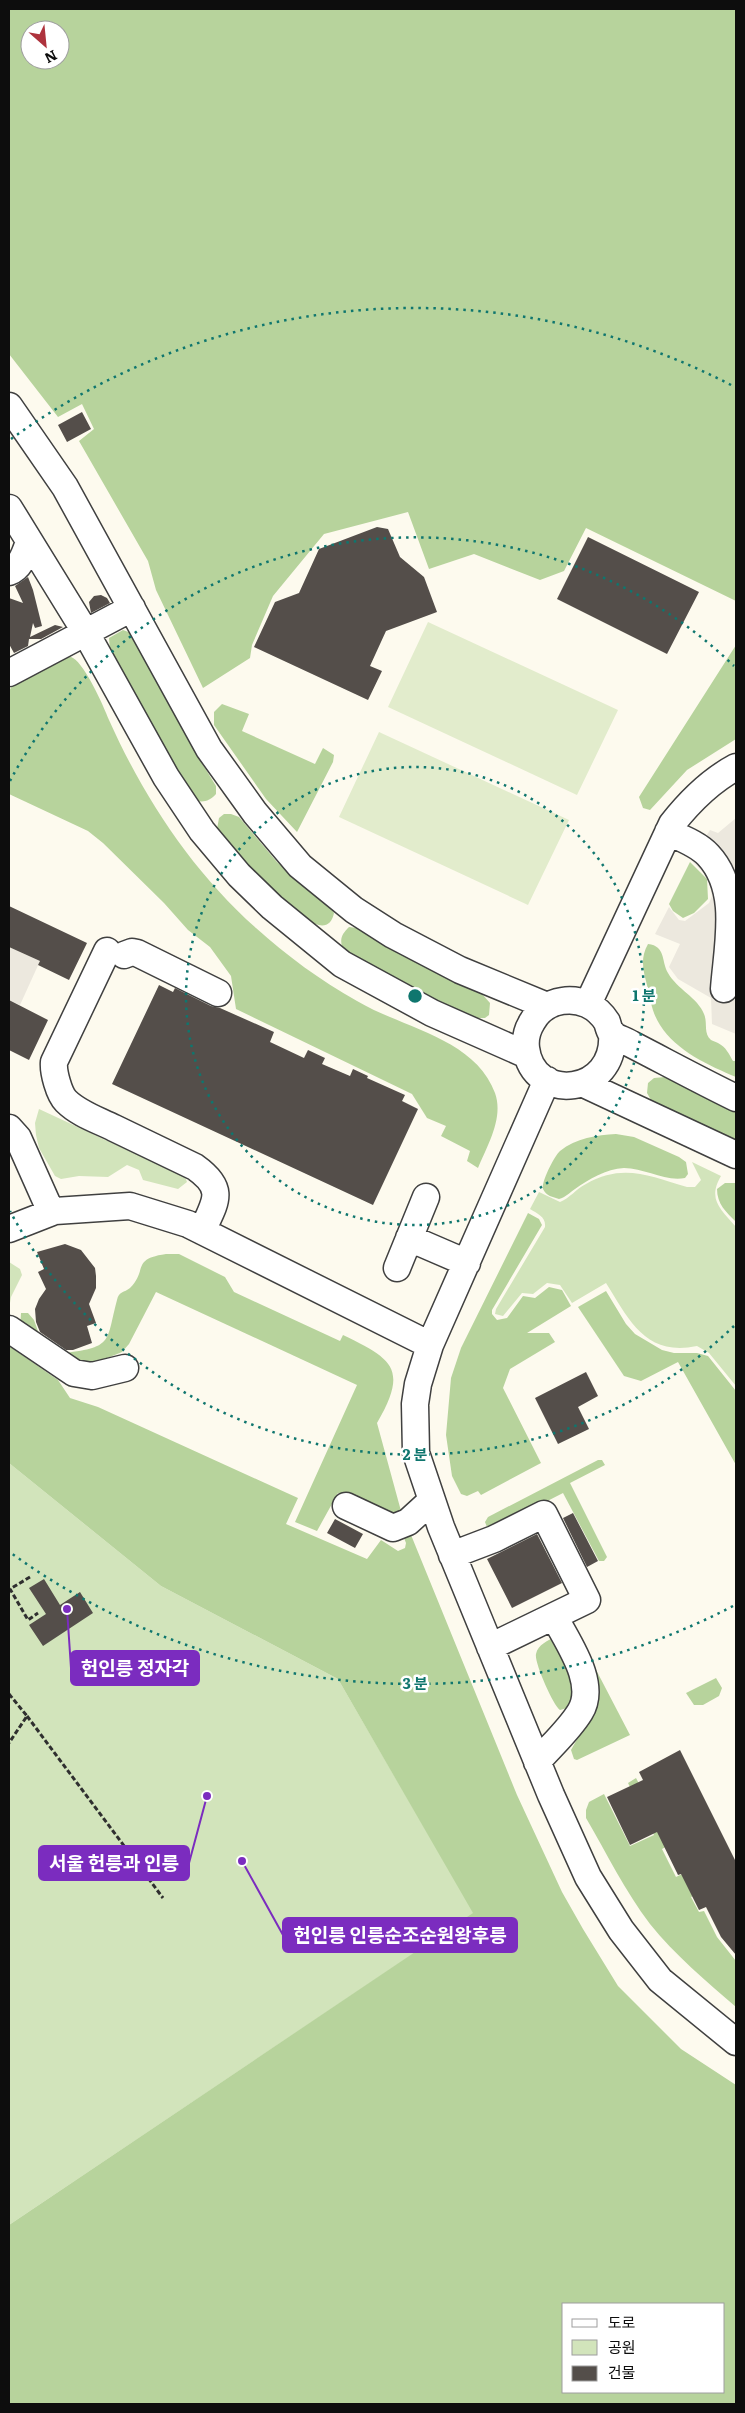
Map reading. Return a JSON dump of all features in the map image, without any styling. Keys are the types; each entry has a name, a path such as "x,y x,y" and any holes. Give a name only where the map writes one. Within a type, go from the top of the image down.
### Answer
{"lane":[{"path":"9,406 65,487 209,749 255,813 300,866 354,910 393,935 460,970 548,1006"},
{"path":"9,508 86,633 166,777 218,853 272,907 342,964 432,1013 527,1055"},
{"path":"9,572 14,570 19,564 29,542"},
{"path":"9,673 132,608"},
{"path":"588,1004 668,832 689,802 736,767"},
{"path":"668,832 689,841 708,854 720,871 727,892 730,911 724,989"},
{"path":"202,1231 217,1199 214,1187 208,1176 194,1167 74,1107 58,1090 58,1079 66,1073 118,955 132,952 138,953 218,993"},
{"path":"612,1033 611,1052 606,1065 597,1076 584,1084 556,1085 533,1068 527,1055 526,1041 529,1027 536,1015 548,1006 561,1001 575,1000 588,1004 600,1013 612,1033 736,1098"},
{"path":"547,1080 430,1345 418,1384 414,1435 416,1453 431,1501 452,1555 537,1762 588,1877 621,1930 660,1980 736,2042"},
{"path":"584,1084 736,1155"},
{"path":"9,1128 18,1138 51,1212"},
{"path":"397,1268 426,1197"},
{"path":"9,1229 51,1212 130,1206 188,1224 430,1345"},
{"path":"409,1238 466,1263"},
{"path":"9,1329 74,1373 92,1376 125,1368"},
{"path":"346,1506 392,1528 408,1522 431,1501"},
{"path":"452,1555 494,1539 544,1514 587,1600 490,1647"},
{"path":"537,1762 580,1713 584,1702 584,1678 554,1616"}],"path":[{"path":"30,1577 10,1589 28,1620 38,1613"},
{"path":"9,1694 163,1898"},
{"path":"9,1743 27,1716"}],"green space":[{"path":"9,9 736,9 736,601 586,528 564,571 540,580 474,554 429,569 408,512 324,534 273,596 252,645 250,658 203,688 156,590 148,561 79,441 94,429 82,404 58,417 9,354"},
{"path":"428,622 618,710 577,795 388,707"},
{"path":"123,630 131,633 194,750 216,786 216,794 210,799 201,801 191,798 110,651 109,638"},
{"path":"736,645 736,739 687,770 650,810 643,808 639,797"},
{"path":"62,655 69,656 78,662 89,677 123,749 154,805 191,858 233,906 280,948 317,976 357,1001 435,1036 454,1047 471,1059 485,1074 495,1093 497,1112 490,1141 478,1168 467,1161 470,1151 441,1136 446,1126 427,1118 412,1094 236,1009 231,976 210,947 188,930 164,903 103,843 88,831 9,794 9,691 14,683"},
{"path":"222,704 249,714 242,731 315,764 323,748 334,755 333,762 297,832 266,799 214,725 214,712"},
{"path":"379,732 569,820 528,905 339,817"},
{"path":"224,814 239,817 277,862 331,908 334,913 327,925 313,923 295,912 256,875 217,829 219,818"},
{"path":"690,862 707,879 708,899 694,913 683,918 673,911 669,904"},
{"path":"349,927 357,928 482,994 490,1003 489,1015 485,1018 473,1018 378,972 343,949 342,937"},
{"path":"648,944 658,948 672,979 701,1008 709,1037 727,1051 733,1061 736,1061 736,1077 694,1057 675,1043 660,1025 655,1016 643,969 645,949"},
{"path":"665,1077 736,1110 736,1142 651,1100 647,1093 648,1083 654,1078"},
{"path":"39,1109 185,1177 187,1182 178,1189 143,1180 139,1170 127,1165 108,1177 79,1176 61,1179 55,1176 39,1148 35,1123"},
{"path":"616,1134 634,1137 679,1157 686,1162 688,1174 685,1178 677,1179 624,1168 604,1172 559,1199 550,1196 544,1191 543,1186 546,1175 560,1151 573,1143 587,1138"},
{"path":"692,1162 721,1176 715,1192 716,1198 721,1209 736,1227 736,1386 709,1353 697,1346 679,1348 664,1346 652,1341 631,1322 606,1283 572,1303 560,1285 547,1283 533,1294 522,1293 503,1316 495,1314 496,1309 545,1227 543,1218 530,1209 539,1192 560,1202 582,1186 599,1178 624,1173 648,1176 687,1187 695,1187 701,1180"},
{"path":"725,1183 736,1183 736,1222 720,1203 717,1194 717,1189"},
{"path":"528,1213 539,1219 542,1225 492,1310 492,1314 497,1320 507,1318 523,1296 535,1298 549,1287 562,1290 571,1306 527,1333 549,1333 555,1342 510,1369 503,1388 541,1463 481,1495 478,1491 467,1496 461,1494 452,1476 446,1435 451,1378 461,1348"},
{"path":"179,1254 225,1277 234,1292 340,1341 343,1335 360,1343 384,1359 390,1367 393,1377 392,1389 377,1423 401,1511 399,1515 382,1517 338,1493 317,1531 295,1522 357,1385 156,1292 129,1344 122,1352 85,1367 20,1329 21,1313 28,1313 34,1320 39,1334 65,1353 81,1351 100,1344 109,1333 119,1295 130,1288 135,1282 144,1262 155,1256"},
{"path":"9,1262 20,1269 22,1275 11,1297 9,1309"},
{"path":"606,1291 626,1324 635,1334 662,1350 674,1353 697,1353 708,1356 736,1391 736,1465 678,1362 641,1381 624,1376 578,1307"},
{"path":"9,1346 58,1380 70,1398 98,1407 298,1498 286,1524 367,1559 381,1540 398,1551 405,1548 406,1543 402,1533 409,1530 517,1795 562,1892 583,1929 618,1986 681,2049 736,2085 736,2404 9,2404 9,2225 473,1913 338,1679 161,1586 9,1463"},
{"path":"598,1460 602,1460 605,1465 570,1483 607,1557 604,1561 599,1561 563,1493 499,1526 487,1527 485,1522 488,1517"},
{"path":"9,1463 161,1586 338,1679 474,1913 9,2225"},
{"path":"556,1636 575,1675 574,1706 560,1710 549,1692 536,1658 539,1648"},
{"path":"580,1639 630,1735 577,1760 574,1759 571,1750 594,1709"},
{"path":"716,1678 722,1688 719,1696 703,1705 694,1705 686,1693"},
{"path":"636,1778 671,1844 662,1849 676,1877 684,1873 696,1895 691,1897 699,1912 704,1911 717,1937 736,1961 736,2007 680,1957 650,1924 624,1885 586,1818 589,1802 604,1794 630,1846 654,1835 628,1783"}],"shaded area":[{"path":"736,818 736,1034 712,1024 711,998 678,979 669,967 680,944 655,934 669,907 679,920 685,921 709,903 712,896 708,877 691,860 710,830 718,833"},
{"path":"9,947 40,961 20,1005 9,1000"}],"building":[{"path":"82,412 91,429 67,442 58,425"},
{"path":"377,527 388,529 400,557 424,577 437,612 386,631 370,666 382,671 368,700 254,647 275,602 299,593 319,549"},
{"path":"588,537 699,592 667,654 557,599"},
{"path":"28,577 42,626 35,628 33,623 30,637 55,625 63,627 41,639 29,639 28,646 14,653 9,644 9,598 23,603 15,586"},
{"path":"101,595 107,598 110,603 91,613 89,602 94,596"},
{"path":"9,906 87,943 69,980 38,965 40,961 9,947"},
{"path":"159,985 173,992 175,988 211,1006 220,1008 274,1032 270,1042 304,1058 308,1050 325,1058 322,1064 350,1076 353,1069 368,1076 367,1078 405,1095 402,1101 418,1109 373,1205 112,1084"},
{"path":"9,1000 48,1020 29,1060 9,1050"},
{"path":"65,1244 81,1250 95,1268 96,1276 96,1288 89,1304 96,1323 87,1326 92,1343 73,1350 66,1350 40,1332 36,1322 35,1309 46,1289 38,1272 44,1269 37,1252"},
{"path":"586,1372 598,1396 578,1407 589,1429 558,1444 535,1398"},
{"path":"573,1513 598,1561 587,1567 563,1518"},
{"path":"335,1519 363,1534 355,1548 327,1533"},
{"path":"537,1534 562,1583 512,1608 487,1559"},
{"path":"44,1579 60,1605 80,1592 93,1613 43,1646 29,1625 46,1614 29,1588"},
{"path":"680,1750 736,1862 736,1955 721,1937 706,1907 699,1910 681,1874 678,1875 657,1832 630,1845 607,1797 643,1780 639,1772"}],"place":[{"name":"헌인릉 정자각","path":"67,1609"},
{"name":"서울 헌릉과 인릉","path":"207,1796"},
{"name":"헌인릉 인릉순조순원왕후릉","path":"242,1861"}]}
